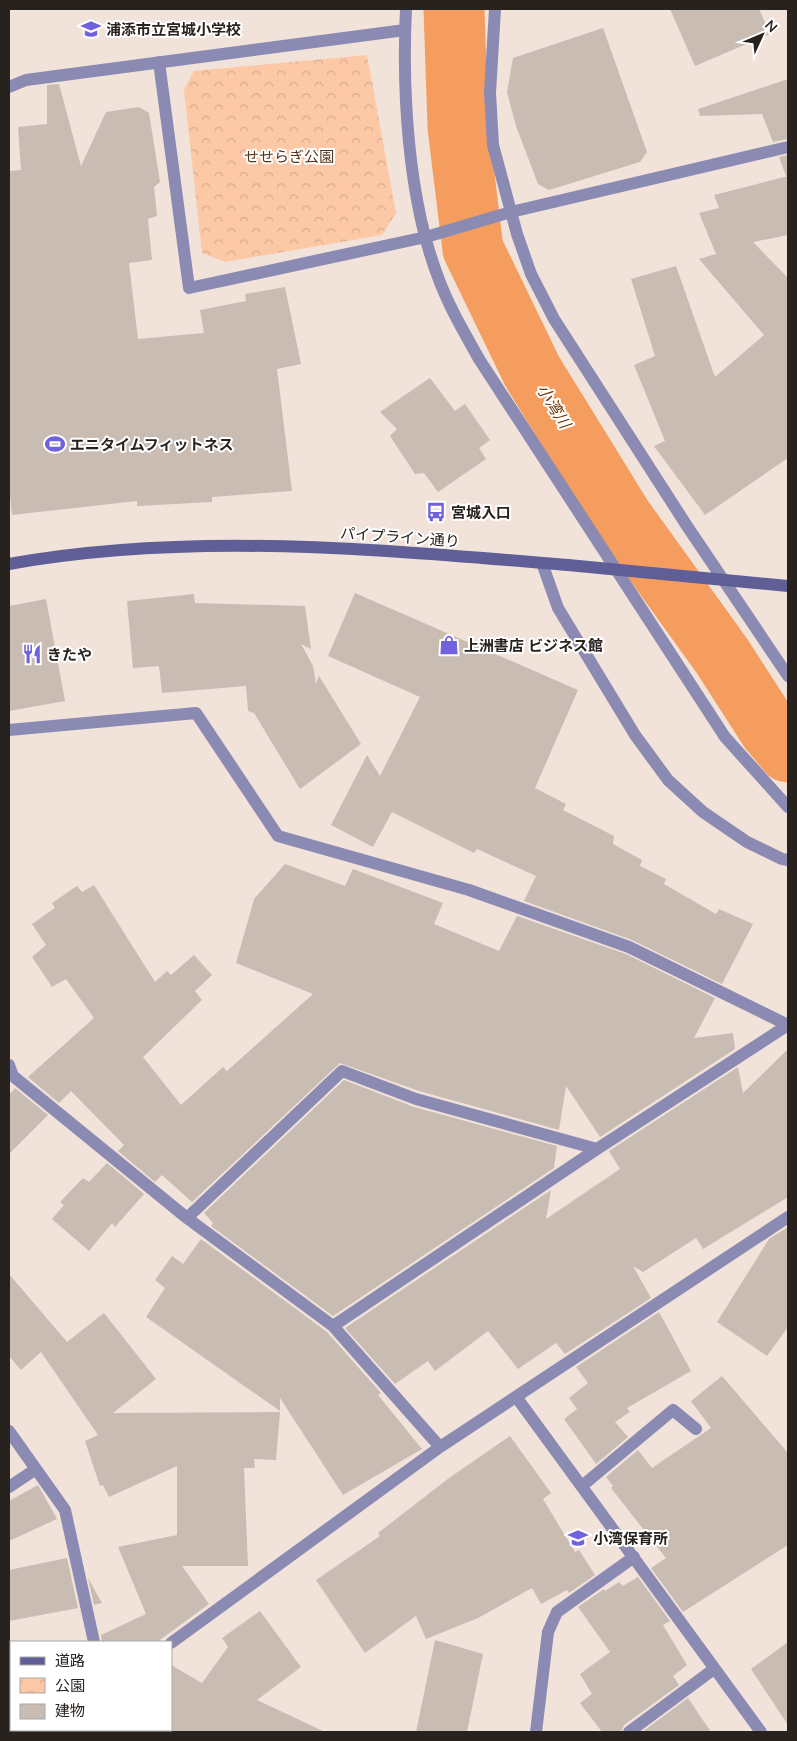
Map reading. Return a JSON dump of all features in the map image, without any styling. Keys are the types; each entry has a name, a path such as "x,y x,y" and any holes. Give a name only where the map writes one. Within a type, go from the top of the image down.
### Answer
{"main road":[{"name":"パイプライン通り","path":"9,564 47,558 149,548 258,546 542,563 788,586"}],"street":[{"path":"406,9 407,100 413,173 426,237 437,276 454,312 479,359 724,736 768,787 788,806"},
{"path":"495,9 490,94 493,145 511,212 531,274 554,319 687,526 788,676"},
{"path":"9,87 26,80 405,30"},
{"path":"159,62 189,288 426,237 511,212 788,147"},
{"path":"542,563 558,608 635,735 668,780 703,812 747,842 788,860"},
{"path":"9,730 196,714 278,836 469,890 629,947 788,1025"},
{"path":"333,1326 597,1149 788,1025"},
{"path":"9,1065 13,1076 188,1218 333,1326 440,1447"},
{"path":"188,1218 342,1071 416,1099 597,1149"},
{"path":"172,1642 440,1447 517,1398 788,1217"},
{"path":"517,1398 761,1732"},
{"path":"582,1486 673,1410 696,1429"},
{"path":"9,1431 65,1510 94,1641"},
{"path":"9,1487 36,1469"},
{"path":"536,1732 548,1632 557,1612 634,1557"},
{"path":"629,1732 714,1669"}],"green space":[{"name":"せせらぎ公園","path":"367,55 396,213 382,235 225,262 202,253 184,89 194,71"}],"building":[{"path":"670,9 759,9 770,34 695,66"},
{"path":"603,28 647,152 640,162 549,190 538,184 516,126 507,92 513,58"},
{"path":"788,79 788,139 773,142 762,114 700,116 698,109"},
{"path":"59,84 81,166 106,112 139,107 149,113 160,182 154,187 157,216 148,219 152,260 129,263 138,339 204,333 200,310 246,301 245,294 285,287 301,364 277,369 292,491 212,497 212,502 137,506 137,501 12,515 9,487 9,171 21,170 18,127 47,124 47,85"},
{"path":"788,155 788,176 786,176 779,157"},
{"path":"788,176 788,235 753,242 788,278 788,458 705,515 654,446 665,441 634,365 655,356 631,279 676,266 715,377 764,335 699,259 716,254 699,213 719,208 714,195"},
{"path":"430,378 455,411 465,404 490,440 479,448 486,459 438,492 424,473 415,474 390,436 397,429 380,412"},
{"path":"355,593 578,690 535,788 566,804 563,810 614,836 613,844 642,860 640,866 666,879 664,884 716,914 719,909 753,924 722,984 632,940 524,901 536,876 477,849 474,853 392,812 373,847 331,825 367,755 380,776 420,697 328,656"},
{"path":"194,594 195,603 305,606 311,649 301,644 313,666 316,684 319,676 361,744 300,789 254,713 248,711 246,686 162,693 159,666 133,668 127,601"},
{"name":"きたや","path":"46,599 65,701 9,711 9,606"},
{"path":"285,864 345,886 353,869 443,903 434,924 499,951 517,916 626,954 715,998 694,1038 733,1033 735,1049 600,1137 566,1086 559,1130 419,1091 340,1063 192,1202 162,1175 155,1182 118,1151 124,1145 71,1091 59,1103 28,1077 94,1018 66,979 52,987 32,957 46,945 32,924 55,908 52,903 77,886 82,892 94,885 155,982 167,971 171,975 194,955 212,975 195,991 202,1000 143,1057 181,1105 223,1067 227,1071 313,994 236,963 254,899"},
{"path":"788,1049 788,1197 703,1249 696,1238 643,1272 633,1266 651,1298 565,1354 556,1343 518,1369 488,1331 435,1371 428,1361 395,1384 345,1328 551,1190 546,1219 620,1169 609,1151 738,1067 743,1093"},
{"path":"344,1080 414,1107 557,1146 554,1168 333,1316 211,1226 213,1223 204,1213"},
{"path":"15,1088 48,1115 9,1154 9,1095"},
{"path":"107,1163 144,1194 115,1227 112,1223 89,1251 52,1219 64,1205 60,1202 83,1178 89,1182"},
{"path":"788,1227 788,1327 767,1356 717,1322 769,1239"},
{"path":"201,1239 327,1332 381,1393 378,1395 422,1449 343,1495 280,1398 280,1411 146,1317 165,1288 155,1280 172,1256 183,1264"},
{"path":"9,1274 67,1342 104,1313 156,1379 113,1413 280,1412 276,1460 254,1459 255,1468 244,1468 248,1566 182,1566 209,1604 158,1641 102,1641 101,1635 146,1614 118,1547 177,1535 177,1466 109,1497 103,1485 100,1486 85,1441 98,1435 41,1352 21,1370 9,1356"},
{"path":"659,1312 691,1371 627,1408 630,1412 615,1422 628,1437 596,1464 564,1419 577,1409 569,1398 588,1383 576,1367"},
{"path":"722,1376 788,1453 788,1545 683,1612 651,1568 666,1558 611,1488 613,1486 606,1477 638,1450 652,1468 711,1428 691,1401"},
{"path":"510,1436 551,1493 543,1499 575,1552 579,1550 595,1575 569,1593 567,1590 541,1604 532,1588 478,1618 426,1639 416,1616 365,1653 316,1580 380,1536 378,1533 449,1478"},
{"path":"38,1485 57,1519 9,1541 9,1501"},
{"path":"67,1558 78,1608 9,1621 9,1570"},
{"path":"638,1577 670,1621 663,1625 687,1665 673,1676 679,1685 624,1725 621,1732 602,1732 580,1703 592,1694 580,1674 610,1652 578,1607 604,1589 605,1591 619,1582 623,1586"},
{"path":"88,1578 102,1603 94,1605"},
{"path":"260,1611 301,1667 257,1700 325,1732 171,1732 172,1666 202,1683 228,1647 222,1638"},
{"path":"435,1640 483,1654 467,1732 416,1732"},
{"path":"788,1642 788,1725 751,1669"},
{"path":"688,1698 711,1732 642,1732"}],"waterway":[{"name":"小湾川","path":"454,9 458,127 473,249 532,371 622,517 722,656 769,729 788,752"}],"place":[{"name":"浦添市立宮城小学校","path":"91,29"},
{"name":"エニタイムフィットネス","path":"55,444"},
{"name":"宮城入口","path":"436,512"},
{"name":"上洲書店 ビジネス館","path":"449,645"},
{"name":"きたや","path":"32,654"},
{"name":"小湾保育所","path":"578,1538"}]}
